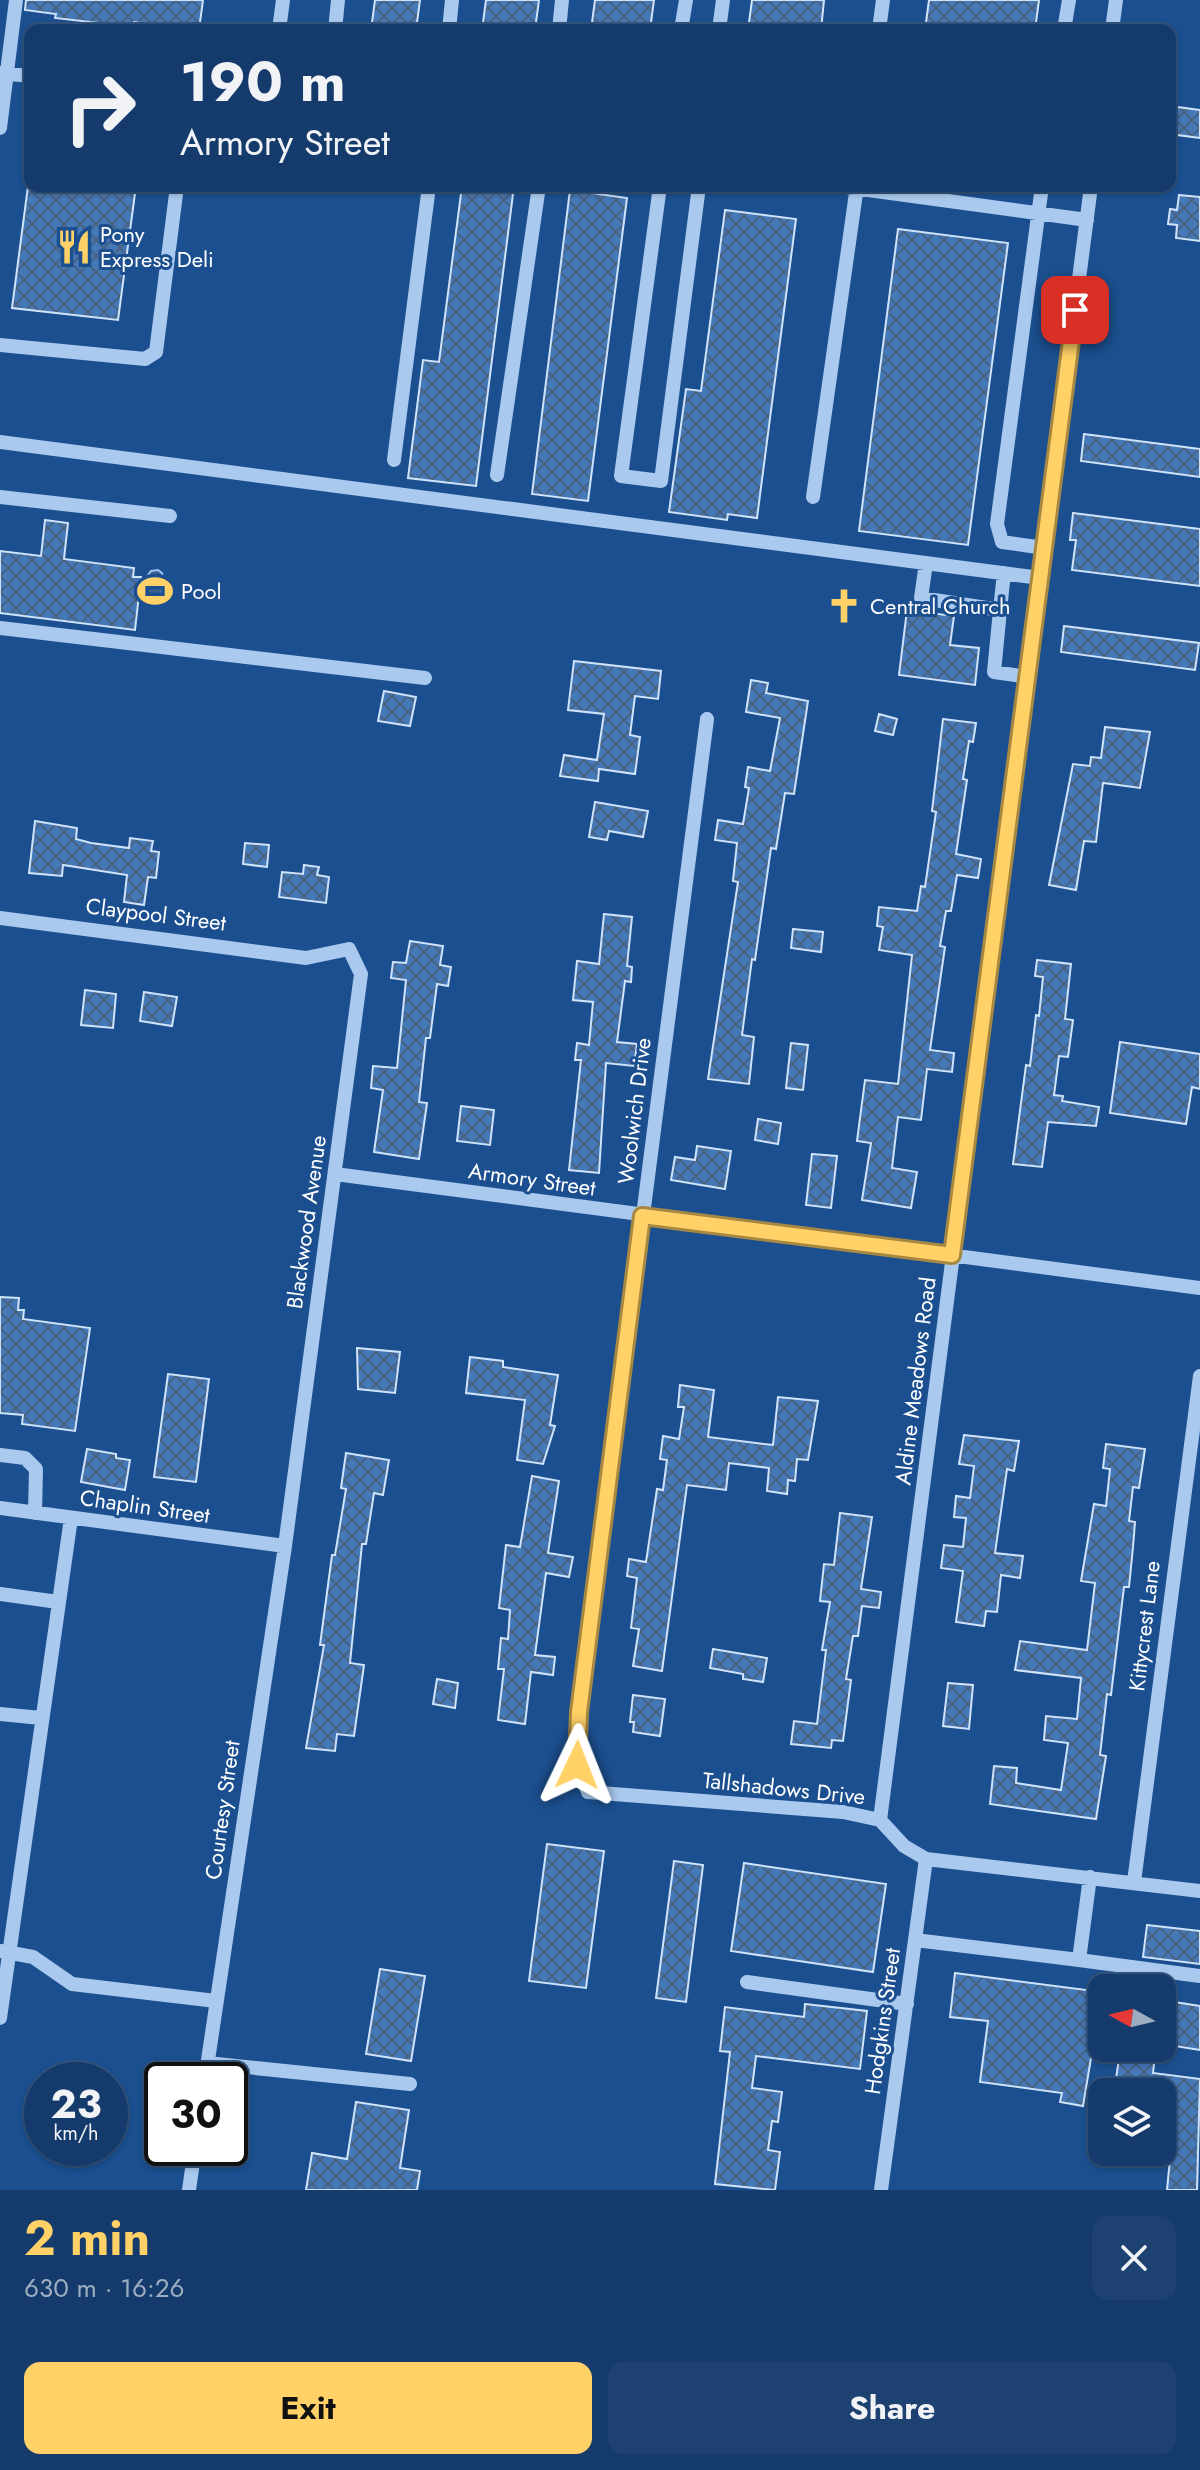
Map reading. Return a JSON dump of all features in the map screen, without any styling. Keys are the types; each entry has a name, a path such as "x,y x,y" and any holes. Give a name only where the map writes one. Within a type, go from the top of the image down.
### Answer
{"street":[{"path":"0,128 3,73 16,0"},
{"path":"280,24 283,0"},
{"path":"336,24 338,0"},
{"path":"450,24 452,0"},
{"path":"560,24 562,0"},
{"path":"682,24 686,0"},
{"path":"720,24 723,0"},
{"path":"880,24 883,0"},
{"path":"1065,24 1069,0"},
{"path":"1113,24 1116,0"},
{"path":"3,73 24,75"},
{"path":"0,345 145,359 156,352 176,192"},
{"path":"394,460 428,192"},
{"path":"497,475 538,192"},
{"path":"659,192 621,476 661,481 698,192"},
{"path":"813,497 856,192"},
{"path":"891,192 1087,220"},
{"path":"1041,192 997,524 1002,542 1044,548"},
{"name":"Aldine Meadows Road","path":"880,1820 899,1654 934,1419 952,1255 1090,192"},
{"path":"0,442 1040,578"},
{"path":"0,497 170,516"},
{"path":"926,563 921,598 1000,610"},
{"path":"1004,573 994,672 1028,677"},
{"path":"0,628 425,678"},
{"name":"Woolwich Drive","path":"588,1792 577,1765 579,1712 707,719"},
{"name":"Claypool Street","path":"0,918 306,958"},
{"name":"Blackwood Avenue","path":"285,1546 361,974 349,949 306,958"},
{"name":"Armory Street","path":"335,1174 1200,1288"},
{"name":"Kittycrest Lane","path":"1134,1882 1200,1376"},
{"path":"0,1455 25,1458 36,1469 35,1513"},
{"name":"Chaplin Street","path":"0,1508 285,1546"},
{"path":"0,2018 4,1951 71,1518"},
{"name":"Courtesy Street","path":"207,2062 285,1546"},
{"path":"0,1594 58,1602"},
{"path":"0,1714 41,1718"},
{"name":"Tallshadows Drive","path":"588,1792 830,1811 880,1820 904,1846 926,1859"},
{"path":"926,1859 1200,1891"},
{"name":"Hodgkins Street","path":"881,2190 926,1859"},
{"path":"1079,1960 1090,1877"},
{"path":"915,1940 1200,1976"},
{"path":"4,1951 33,1957 72,1984 216,2001"},
{"path":"747,1982 907,2004"},
{"path":"248,2067 410,2084"},
{"path":"189,2190 192,2166"}],"water":[{"name":"Pool","path":"151,571 162,573 161,593 154,603 148,602 146,578"}],"building":[{"path":"26,0 203,0 200,24 107,24 55,18 56,14 25,10"},
{"path":"375,0 420,0 417,24 372,24"},
{"path":"486,0 539,0 536,24 483,24"},
{"path":"595,0 654,0 651,24 592,24"},
{"path":"752,0 824,0 822,24 749,24"},
{"path":"929,0 1039,0 1036,24 926,24"},
{"path":"1176,107 1200,110 1200,138 1176,135"},
{"name":"Pony Express Deli","path":"27,192 135,192 118,320 12,308"},
{"path":"461,192 513,192 476,486 408,478 423,360 439,362"},
{"path":"570,192 627,198 588,501 532,494"},
{"path":"1179,195 1200,197 1200,241 1176,238 1177,225 1168,224 1170,209 1177,210"},
{"path":"725,210 796,219 757,518 728,514 727,520 669,512 686,389 701,391"},
{"path":"898,229 1008,243 968,545 859,531"},
{"path":"1084,434 1200,449 1200,477 1081,461"},
{"path":"1073,513 1200,529 1200,586 1072,570 1076,540 1070,540"},
{"path":"45,520 68,523 64,559 134,568 133,577 141,577 135,630 0,613 0,551 41,556"},
{"path":"907,610 954,616 950,645 979,648 975,685 899,675"},
{"path":"1064,626 1199,643 1195,670 1061,652"},
{"path":"574,661 661,671 658,699 635,696 630,735 640,737 635,774 599,769 598,781 560,776 564,755 597,760 604,714 568,710"},
{"path":"751,680 768,683 766,693 808,701 794,794 785,793 776,849 771,848 755,960 752,959 742,1035 754,1037 749,1084 708,1079 738,882 733,881 737,843 715,840 718,820 743,824 749,788 745,787 748,767 770,771 780,718 746,712"},
{"path":"384,691 416,697 410,726 378,721"},
{"path":"879,714 897,719 893,735 875,731"},
{"path":"943,719 976,723 973,742 969,741 963,779 967,780 956,854 981,859 978,878 957,875 951,911 946,911 940,946 945,947 930,1050 954,1053 952,1072 927,1069 921,1120 898,1117 892,1168 917,1172 911,1208 862,1200 871,1143 857,1141 865,1080 898,1084 912,955 879,950 883,927 877,926 879,907 917,911 921,886 925,887 936,812 932,811"},
{"path":"1105,727 1150,732 1140,788 1103,783 1096,842 1084,841 1076,890 1049,885 1073,764 1090,766 1091,757 1101,758"},
{"path":"595,802 648,811 643,837 609,831 607,840 589,837"},
{"path":"35,821 77,828 76,839 91,843 129,848 130,838 153,841 151,851 159,852 156,878 148,877 144,905 124,902 127,875 63,865 62,876 29,873"},
{"path":"245,843 269,845 267,867 243,864"},
{"path":"304,865 319,867 317,875 329,877 326,903 279,897 282,872 303,874"},
{"path":"604,914 632,917 627,966 632,967 631,982 625,981 617,1042 637,1044 634,1066 606,1063 599,1173 569,1170 581,1060 575,1060 577,1043 589,1045 593,1002 573,1000 577,961 599,964"},
{"path":"793,929 823,932 821,952 791,948"},
{"path":"410,941 443,946 440,965 451,967 448,986 437,984 430,1038 426,1038 419,1102 427,1103 419,1159 374,1152 383,1090 371,1088 373,1066 397,1068 406,980 391,978 393,962 406,963"},
{"path":"1037,960 1071,964 1065,1019 1073,1020 1068,1057 1059,1056 1054,1095 1063,1096 1062,1101 1099,1107 1096,1126 1048,1122 1042,1167 1013,1164 1026,1065 1030,1066 1036,1015 1039,1016 1043,977 1035,976"},
{"path":"85,990 116,994 113,1028 81,1025"},
{"path":"144,992 177,997 172,1026 140,1021"},
{"path":"1120,1042 1200,1054 1200,1089 1192,1087 1186,1124 1110,1113"},
{"path":"791,1043 808,1045 803,1090 786,1088"},
{"path":"461,1106 494,1110 490,1145 457,1141"},
{"path":"758,1119 781,1123 778,1144 755,1140"},
{"path":"697,1146 731,1151 725,1189 671,1180 675,1157 695,1160"},
{"path":"812,1154 837,1156 831,1208 806,1205"},
{"path":"0,1297 19,1298 18,1310 24,1310 23,1319 90,1328 75,1431 22,1424 23,1415 0,1413"},
{"path":"357,1348 400,1352 395,1393 358,1389"},
{"path":"470,1357 503,1361 503,1367 558,1375 550,1425 555,1426 543,1464 517,1460 525,1400 466,1393"},
{"path":"168,1374 209,1379 196,1482 154,1477"},
{"path":"680,1385 714,1390 708,1437 773,1445 778,1397 818,1401 808,1460 797,1459 795,1481 788,1480 787,1494 767,1491 769,1468 729,1463 726,1490 687,1485 662,1671 633,1666 639,1629 631,1628 637,1578 627,1576 629,1559 646,1562 657,1489 663,1490 667,1460 660,1459 663,1436 679,1439 684,1407 678,1407"},
{"path":"964,1435 1019,1441 1014,1471 1007,1469 995,1553 1023,1556 1020,1578 1001,1575 997,1612 986,1611 984,1626 956,1622 963,1571 941,1568 944,1545 963,1547 966,1518 954,1517 956,1496 970,1498 974,1466 959,1464"},
{"path":"1106,1444 1145,1449 1139,1488 1133,1487 1129,1521 1135,1522 1129,1587 1124,1587 1111,1695 1107,1694 1100,1755 1106,1756 1096,1819 990,1804 994,1766 1017,1768 1016,1783 1061,1790 1068,1743 1044,1740 1046,1716 1077,1719 1081,1678 1015,1670 1020,1641 1087,1650 1095,1583 1081,1581 1094,1504 1106,1506 1110,1469 1103,1468"},
{"path":"87,1449 130,1460 125,1490 81,1482"},
{"path":"346,1453 389,1460 383,1495 374,1493 366,1544 362,1544 350,1663 364,1665 354,1736 337,1734 335,1751 306,1748 324,1645 320,1645 332,1555 335,1555 346,1489 341,1488"},
{"path":"532,1476 559,1481 548,1553 573,1557 569,1577 546,1573 535,1655 555,1657 553,1675 531,1672 525,1724 498,1720 504,1669 498,1669 501,1638 508,1639 510,1610 499,1608 506,1545 520,1547"},
{"path":"840,1513 872,1517 861,1589 881,1592 879,1608 862,1606 858,1636 853,1636 846,1679 851,1680 843,1741 832,1740 831,1748 791,1744 794,1721 817,1724 826,1650 822,1650 830,1602 820,1601 824,1564 834,1565"},
{"path":"713,1649 767,1658 763,1682 743,1679 743,1674 710,1668"},
{"path":"437,1679 458,1683 455,1708 433,1704"},
{"path":"948,1683 973,1685 969,1729 943,1726"},
{"path":"633,1695 665,1699 660,1736 633,1732 634,1722 630,1722"},
{"path":"547,1844 604,1851 586,1988 529,1981"},
{"path":"674,1861 703,1865 686,2002 656,1998"},
{"path":"744,1863 886,1884 873,1972 731,1951"},
{"path":"1147,1925 1200,1931 1200,1964 1143,1957"},
{"path":"380,1969 425,1976 411,2061 366,2054"},
{"path":"955,1973 1088,1990 1090,2062 1083,2106 1060,2102 1062,2093 980,2082 988,2021 950,2017"},
{"path":"1176,2002 1200,2006 1200,2050 1176,2046"},
{"path":"805,2004 867,2011 860,2069 756,2056 752,2088 782,2092 778,2122 772,2121 768,2150 780,2152 775,2190 715,2184 730,2052 720,2051 725,2007 804,2017"},
{"path":"1118,2062 1154,2062 1153,2073 1200,2079 1197,2190 1167,2190 1169,2166 1176,2166 1176,2078 1116,2078"},
{"path":"356,2102 409,2110 400,2168 420,2171 417,2190 306,2190 312,2153 347,2159"}],"place":[{"name":"Pony Express Deli","path":"74,247"},
{"name":"Pool","path":"155,591"},
{"name":"Central Church","path":"844,606"}],"route":[{"path":"577,1765 579,1712 607,1514 606,1488 642,1216 952,1255 1075,310"}]}
